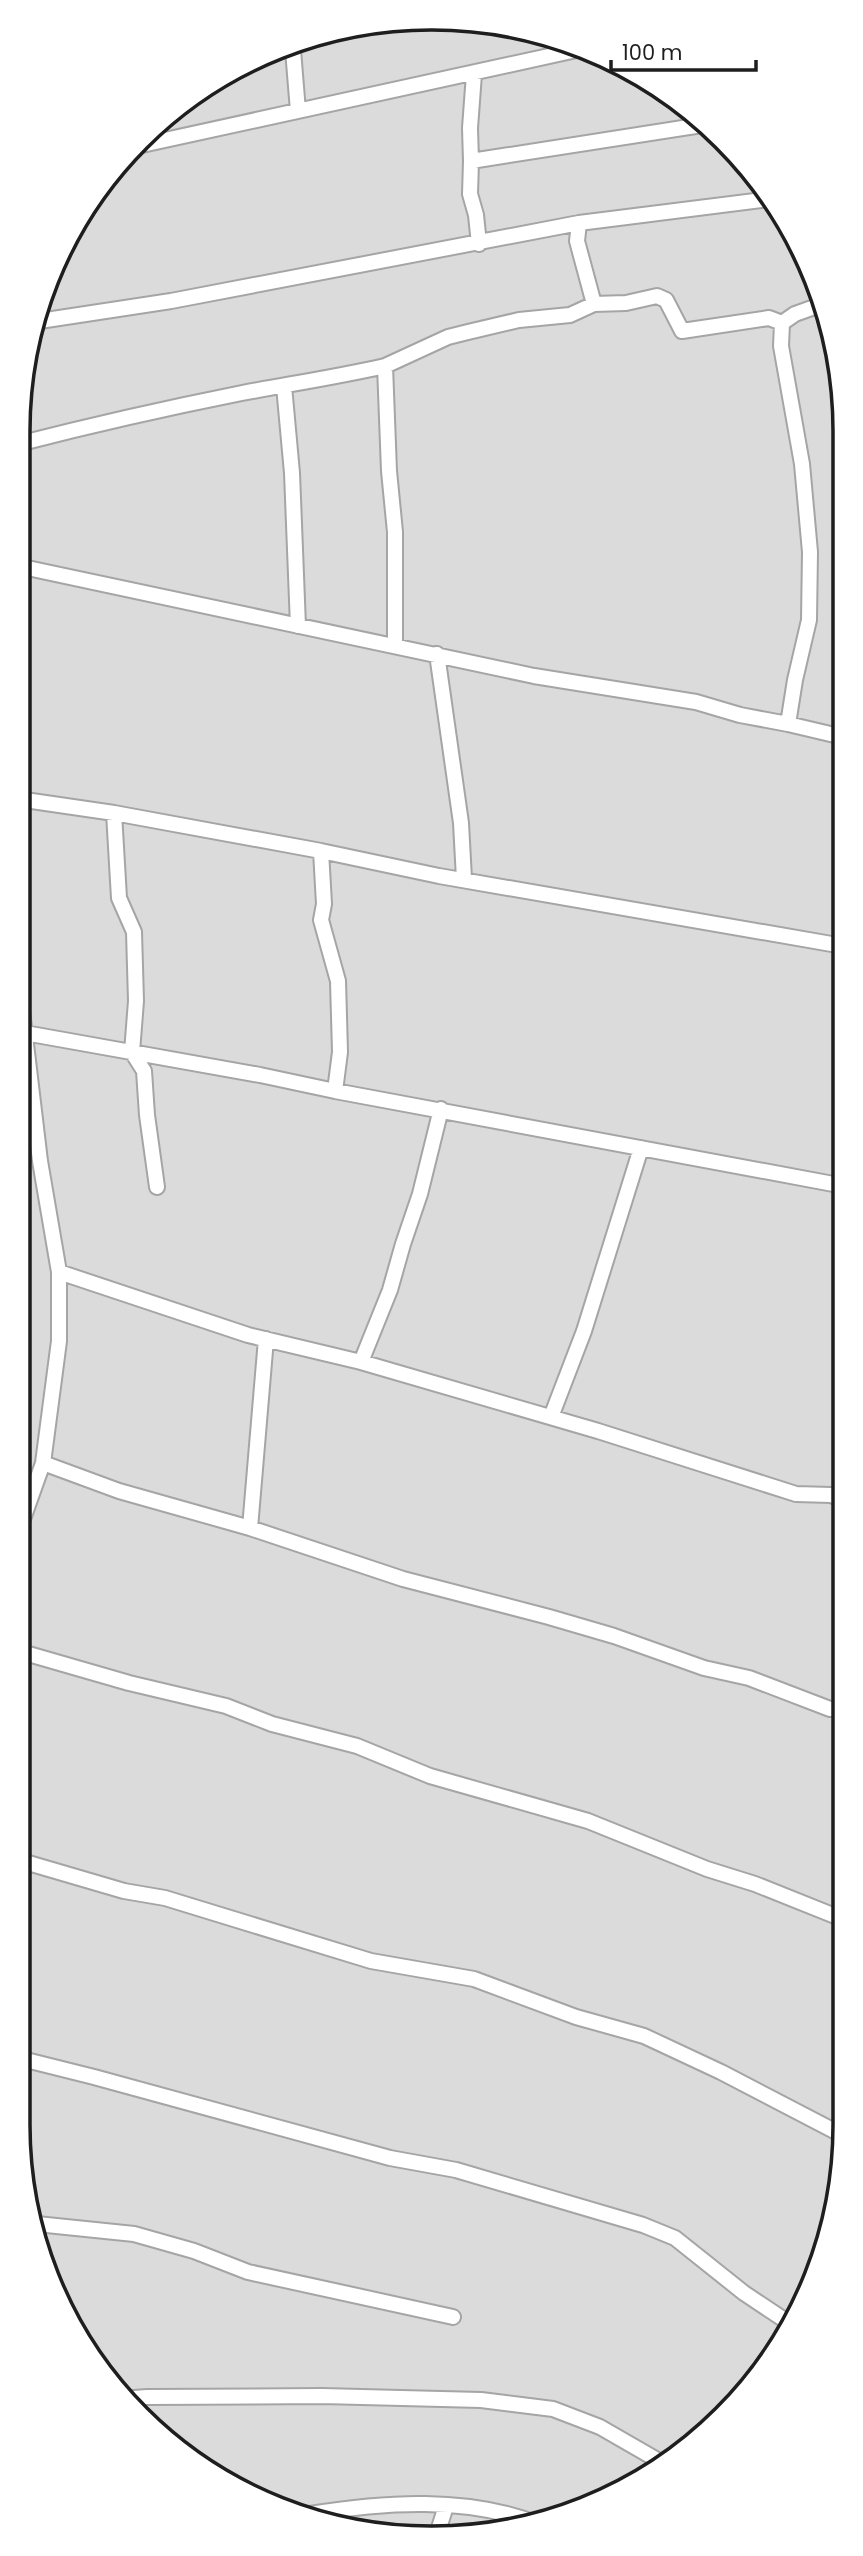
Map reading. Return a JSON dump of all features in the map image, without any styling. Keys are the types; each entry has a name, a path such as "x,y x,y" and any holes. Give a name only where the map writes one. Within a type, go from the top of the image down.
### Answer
{"street":[{"path":"152,143 565,53"},
{"path":"293,54 298,111"},
{"path":"474,74 470,128 470,194 476,215 479,244"},
{"path":"471,161 693,126"},
{"path":"45,320 171,301 579,223 760,200"},
{"path":"579,223 577,241 594,304"},
{"path":"30,441 112,420 385,366 448,337 519,320 570,315 594,304 626,303 657,296 666,300 682,331 769,318 782,323"},
{"path":"782,323 795,314 814,308"},
{"path":"782,323 781,346 802,464 810,552 808,620 788,724"},
{"path":"385,366 389,471 395,532 395,645"},
{"path":"284,386 292,473 298,626"},
{"path":"30,569 534,676 696,702 740,715 833,735"},
{"path":"437,654 461,823 464,879"},
{"path":"30,801 114,813 833,944"},
{"path":"114,813 119,898 134,932 136,1001 132,1052 144,1071 157,1187"},
{"path":"321,850 324,904 321,920 338,981 340,1052 335,1091"},
{"path":"30,1037 260,1075 833,1184"},
{"path":"30,1095 60,1272 58,1353 43,1463 30,1499"},
{"path":"360,1362 390,1290 420,1194 441,1109"},
{"path":"551,1417 584,1331 641,1148"},
{"path":"60,1272 266,1339 360,1362 551,1417 796,1494 833,1496"},
{"path":"250,1528 266,1339"},
{"path":"43,1463 119,1492 250,1528 403,1580 614,1636 704,1668 749,1678 833,1709"},
{"path":"30,1654 129,1683 226,1706 272,1724 357,1746 430,1776 588,1821 833,1915"},
{"path":"30,1864 124,1891 164,1898 370,1961 474,1979 576,2017 644,2036 721,2072 833,2130"},
{"path":"30,2061 378,2155 456,2171 643,2225 675,2238 744,2293 783,2319"},
{"path":"42,2225 134,2234 194,2251 248,2272 453,2317"},
{"path":"137,2398 322,2396 481,2400 553,2409 600,2427 655,2459"},
{"path":"324,2512 353,2507 411,2504 480,2510 514,2518"},
{"path":"440,2526 446,2506"}],"shaded area":[{"path":"432,30 510,37 561,51 609,71 655,97 716,147 766,208 792,254 820,328 830,379 833,432 833,2124 826,2203 803,2278 766,2348 716,2409 676,2443 655,2459 609,2485 535,2513 484,2523 405,2525 353,2519 278,2496 208,2459 147,2409 97,2348 60,2278 37,2203 31,2151 30,432 37,353 60,278 97,208 147,147 208,97 278,60 353,37"}]}
